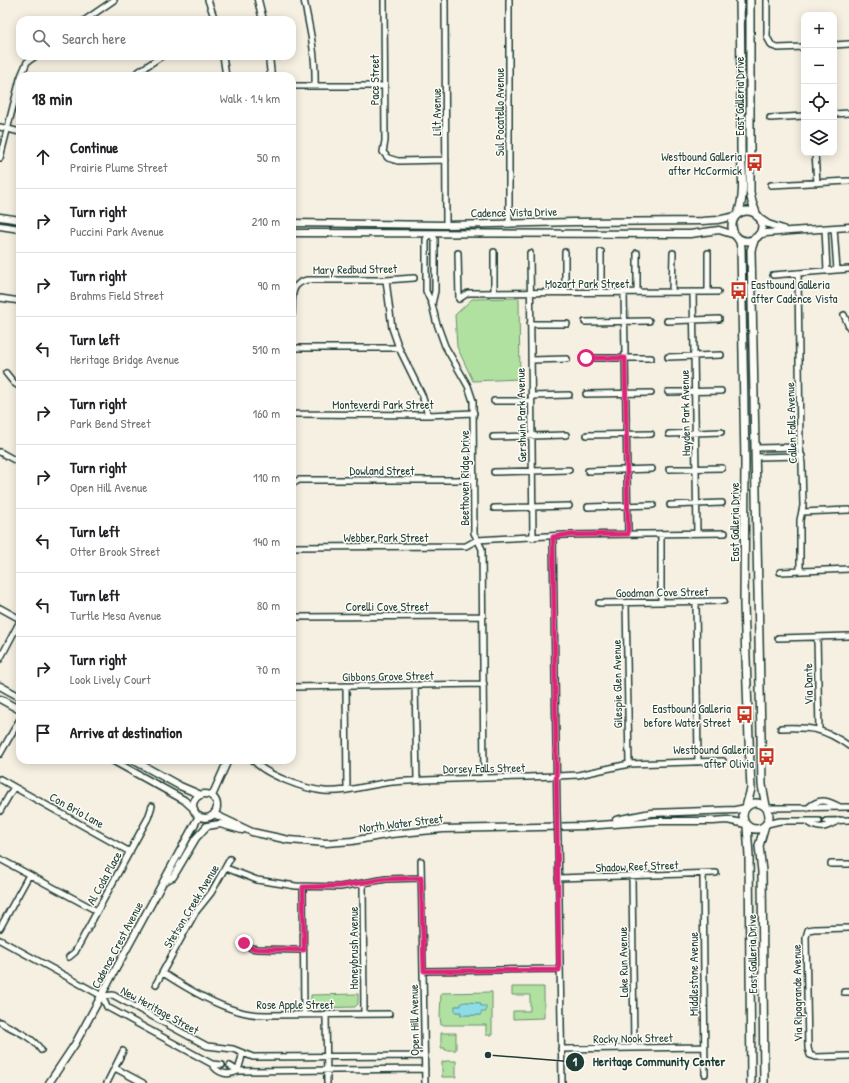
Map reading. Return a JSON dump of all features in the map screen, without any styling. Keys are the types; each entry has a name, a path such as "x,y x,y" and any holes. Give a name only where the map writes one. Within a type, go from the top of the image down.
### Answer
{"main road":[{"name":"East Galleria Drive","path":"737,215 742,203 740,0"},
{"name":"East Galleria Drive","path":"750,0 750,192 758,217"},
{"path":"747,211 752,212 758,217 761,226 757,237 745,241 736,236 732,230 732,224 737,215 747,211"},
{"name":"East Galleria Drive","path":"736,236 740,242 741,248 745,463 744,605 752,784 746,807"},
{"name":"East Galleria Drive","path":"757,237 751,250 754,448 762,784 767,807"},
{"path":"759,802 767,807 770,815 766,824 760,829 755,829 747,825 743,818 743,813 746,807 751,803 759,802"},
{"name":"East Galleria Drive","path":"764,1083 762,872 759,846 766,824"},
{"name":"East Galleria Drive","path":"747,825 749,856 751,1083"}],"street":[{"path":"91,16 114,0"},
{"path":"208,0 214,16"},
{"path":"258,0 262,16"},
{"path":"304,0 316,69 315,86"},
{"name":"Pace Street","path":"384,0 385,141 383,152 388,158 398,161 446,160"},
{"name":"Lilt Avenue","path":"445,0 446,225"},
{"name":"Sul Pocatello Avenue","path":"509,0 509,224"},
{"path":"767,0 767,37 772,46 778,48 801,47"},
{"path":"837,45 849,44"},
{"path":"23,72 27,62 30,60"},
{"path":"138,72 156,60"},
{"path":"224,60 225,72"},
{"path":"269,60 271,72"},
{"path":"296,86 384,86"},
{"path":"0,158 16,95"},
{"path":"837,114 849,113"},
{"path":"770,118 801,116"},
{"path":"0,127 16,131"},
{"path":"815,156 817,183"},
{"path":"771,185 849,181"},
{"name":"Cadence Vista Drive","path":"296,223 446,225 702,221 717,220 737,215"},
{"path":"0,217 16,219"},
{"path":"758,217 773,226 790,230"},
{"path":"344,233 348,224"},
{"path":"421,225 430,234 440,229 463,224"},
{"path":"0,226 16,228"},
{"path":"757,237 766,233 790,230 849,227"},
{"path":"834,228 837,270"},
{"path":"825,229 827,271"},
{"name":"Cadence Vista Drive","path":"296,233 690,234 719,230 736,236"},
{"name":"Beethoven Ridge Drive","path":"432,304 435,291 436,239 430,234 426,239 426,291 432,304 436,321 445,346 468,386 473,401 474,533 482,549 484,778"},
{"path":"494,252 494,293"},
{"path":"565,252 565,293"},
{"path":"601,252 601,292"},
{"name":"Mozart Park Street","path":"458,253 459,299 468,293 718,292"},
{"name":"Gershwin Park Avenue","path":"530,253 533,538"},
{"path":"637,253 637,292"},
{"path":"672,292 673,253"},
{"path":"708,253 708,292"},
{"path":"774,275 849,269"},
{"name":"Callen Falls Avenue","path":"798,274 800,447 802,456 800,571"},
{"name":"Mary Redbud Street","path":"296,285 297,283 307,280 386,280 414,278"},
{"path":"386,280 392,328 399,348 422,395 428,415"},
{"path":"624,292 628,534"},
{"name":"Hayden Park Avenue","path":"693,292 697,533"},
{"path":"0,298 16,300"},
{"path":"844,315 849,327"},
{"path":"667,321 719,319"},
{"path":"585,322 649,321"},
{"path":"530,324 567,324"},
{"path":"296,348 399,348"},
{"path":"668,357 721,355"},
{"path":"586,358 651,358"},
{"path":"531,360 567,359"},
{"path":"6,373 16,384"},
{"path":"668,392 721,391"},
{"path":"586,394 652,393"},
{"path":"494,401 568,395"},
{"name":"Monteverdi Park Street","path":"296,414 428,415 474,413"},
{"path":"669,434 721,432"},
{"path":"493,437 566,434"},
{"path":"587,435 652,434"},
{"path":"754,448 800,447"},
{"path":"0,452 16,461"},
{"path":"755,457 802,456"},
{"path":"669,469 722,468"},
{"path":"588,471 652,469"},
{"path":"494,472 569,470"},
{"name":"Dowland Street","path":"296,482 299,480 474,480"},
{"path":"670,505 722,503"},
{"path":"588,507 653,505"},
{"path":"494,508 569,506"},
{"path":"802,512 849,510"},
{"name":"Webber Park Street","path":"296,547 466,546 477,540 553,537 565,535 725,533"},
{"path":"661,534 661,602"},
{"path":"553,537 562,1083"},
{"path":"780,572 849,569"},
{"name":"Goodman Cove Street","path":"599,603 724,601"},
{"path":"696,602 698,762"},
{"name":"Gilespie Glen Avenue","path":"626,603 629,764"},
{"path":"0,608 16,618"},
{"name":"Corelli Cove Street","path":"296,617 483,616"},
{"path":"0,659 16,628"},
{"path":"778,638 849,636"},
{"name":"Via Dante","path":"817,637 819,730"},
{"name":"Gibbons Grove Street","path":"296,687 484,684"},
{"path":"415,685 417,780"},
{"path":"0,686 16,695"},
{"path":"346,686 347,790"},
{"path":"0,699 16,708"},
{"path":"0,754 16,726"},
{"path":"781,728 819,730 839,739 849,746"},
{"name":"Dorsey Falls Street","path":"258,764 262,768 300,786 326,791 347,790 388,782 557,776 607,770 629,764 724,761"},
{"path":"119,764 184,800 199,816 207,818 214,814 217,802 212,796 204,794 200,795 180,786 140,764"},
{"path":"212,796 226,764"},
{"name":"Con Brio Lane","path":"0,778 130,852"},
{"path":"0,811 14,787"},
{"path":"194,809 195,799 200,795"},
{"path":"767,807 808,808 815,801 828,801 839,807 849,807"},
{"name":"Al Coda Place","path":"69,957 75,952 130,852 148,818 152,806"},
{"name":"North Water Street","path":"597,825 651,813 735,810 746,807"},
{"name":"North Water Street","path":"214,814 252,832 289,840 326,843 352,841 391,834 443,829 597,825 657,821 727,820 747,825"},
{"name":"Cadence Crest Avenue","path":"49,1083 66,1059 102,996 199,816"},
{"path":"807,821 816,827 828,827 839,820"},
{"path":"826,821 849,820"},
{"path":"766,824 780,821 819,821"},
{"path":"164,881 173,877 196,838 207,826 220,824 234,829 252,832"},
{"path":"0,859 97,911"},
{"name":"Stetson Creek Avenue","path":"156,984 195,913 211,893 230,859"},
{"name":"Open Hill Avenue","path":"421,861 425,1083"},
{"path":"831,864 849,864"},
{"path":"226,868 257,880 303,887 340,886 393,879 421,878"},
{"name":"Middlestone Avenue","path":"703,874 705,1074"},
{"name":"Shadow Reef Street","path":"558,878 716,874"},
{"path":"0,928 29,875"},
{"name":"Lake Run Avenue","path":"632,877 634,1048"},
{"name":"Honeybrush Avenue","path":"363,884 364,1013"},
{"path":"303,887 304,1014"},
{"name":"Via Ripagrande Avenue","path":"849,928 808,930 806,937 808,1048 810,1055 816,1057 849,1056"},
{"path":"0,940 102,996"},
{"path":"244,943 251,948 257,949 304,950"},
{"path":"424,971 559,970"},
{"name":"Rose Apple Street","path":"163,973 210,999 239,1012 266,1015 364,1013 389,1014"},
{"name":"New Heritage Street","path":"222,1064 212,1064 107,1007 102,996 113,995 207,1046 227,1048 253,1057 425,1056"},
{"path":"326,1014 327,1083"},
{"path":"0,1022 32,1040 41,1050"},
{"name":"Rocky Nook Street","path":"562,1050 704,1048"},
{"path":"107,1083 123,1051"},
{"path":"230,1066 238,1071 242,1053"},
{"name":"New Heritage Street","path":"212,1064 215,1069 221,1073 231,1074 238,1071 425,1069"},
{"path":"115,1068 143,1083"}],"green space":[{"path":"519,298 520,379 473,381 457,347 455,315 472,299"},
{"path":"512,987 544,987 544,1018 513,1019 513,1011 530,1011 530,995 512,995"},
{"path":"492,992 492,1035 486,1035 486,1025 441,1025 441,993","holes":["467,1002 480,1003 486,1011 481,1012 480,1015 461,1015 461,1012 456,1012 455,1006 461,1006"]},
{"path":"358,994 358,1004 355,1007 313,1008 311,1005 311,995"},
{"path":"441,1033 456,1033 456,1050 445,1050 445,1048 441,1048"},
{"path":"456,1061 456,1077 442,1077 442,1062"}],"water":[{"path":"461,1003 480,1003 481,1006 486,1006 486,1012 481,1012 481,1015 461,1015 461,1012 455,1012 455,1006 461,1006"}],"place":[{"name":"Westbound Galleria after McCormick","path":"755,163"},
{"name":"Eastbound Galleria after Cadence Vista","path":"738,291"},
{"name":"Eastbound Galleria before Water Street","path":"744,715"},
{"name":"Westbound Galleria after Olivia","path":"767,756"},
{"name":"Heritage Community Center","path":"488,1055"}],"route":[{"path":"244,943 251,948 262,950 304,950 303,887 327,887 363,884 386,879 421,878 424,971 559,970 553,537 565,535 628,534 625,358 586,358"}]}
